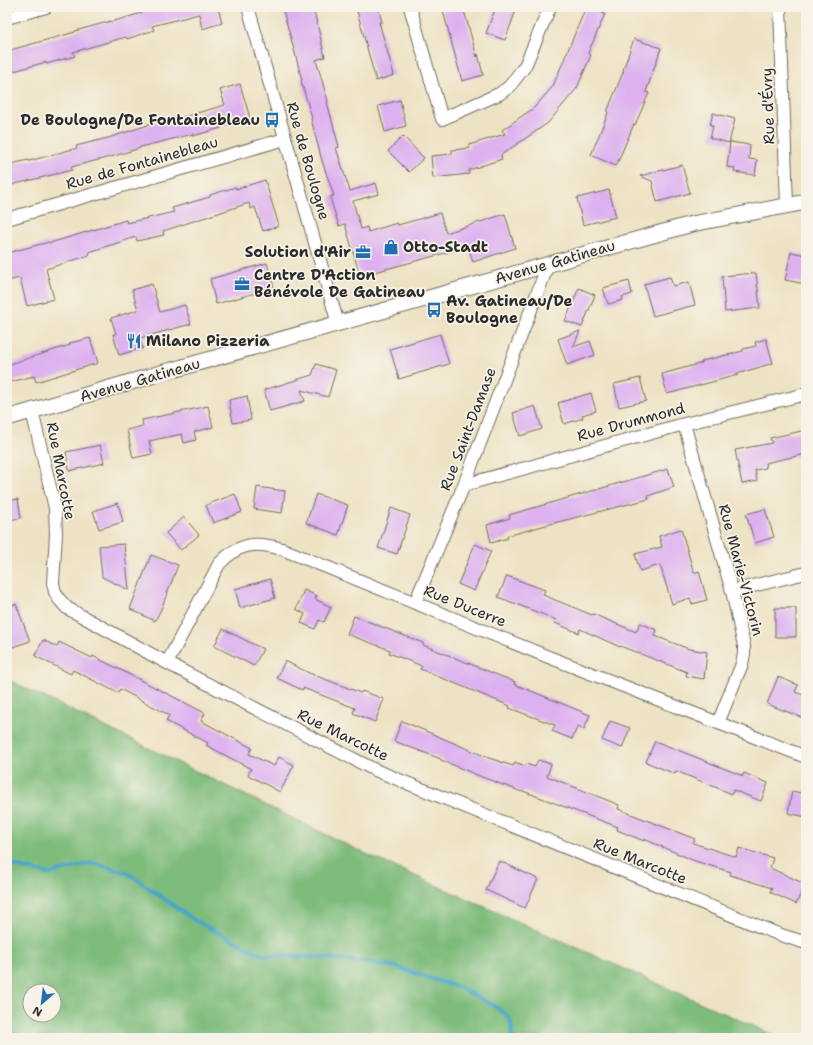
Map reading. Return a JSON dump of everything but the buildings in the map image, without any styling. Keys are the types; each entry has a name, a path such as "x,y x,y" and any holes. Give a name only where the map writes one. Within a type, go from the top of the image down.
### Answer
{"street":[{"path":"7,18 46,7"},
{"name":"Rue de Boulogne","path":"248,7 338,324"},
{"path":"410,7 442,119 499,94 509,87 525,66 550,7"},
{"name":"Rue d'Évry","path":"780,7 788,205"},
{"name":"Rue de Fontainebleau","path":"7,219 285,138"},
{"name":"Avenue Gatineau","path":"7,418 692,224 806,202"},
{"name":"Rue Saint-Damase","path":"416,603 464,485 548,265"},
{"name":"Rue Drummond","path":"464,485 684,424 806,394"},
{"name":"Rue Marcotte","path":"32,411 55,508 56,534 53,571 55,592 67,608 166,663 374,770 791,939 806,943"},
{"name":"Rue Marie-Victorin","path":"684,424 732,591 744,646 744,654 718,723"},
{"name":"Rue Ducerre","path":"166,663 219,564 227,555 239,548 254,545 268,545 282,549 546,656 806,757"},
{"path":"732,591 806,573"}],"green space":[{"path":"7,679 368,855 780,1038 7,1038"}],"waterway":[{"path":"7,864 49,874 92,863 128,873 194,920 262,955 328,958 393,966 460,988 493,1005 510,1018 513,1038"}],"place":[{"name":"De Boulogne/De Fontainebleau","path":"272,120"},
{"name":"Otto-Stadt","path":"391,247"},
{"name":"Solution d'Air","path":"363,252"},
{"name":"Centre D'Action Bénévole De Gatineau","path":"242,284"},
{"name":"Av. Gatineau/De Boulogne","path":"434,310"},
{"name":"Milano Pizzeria","path":"134,341"}]}
